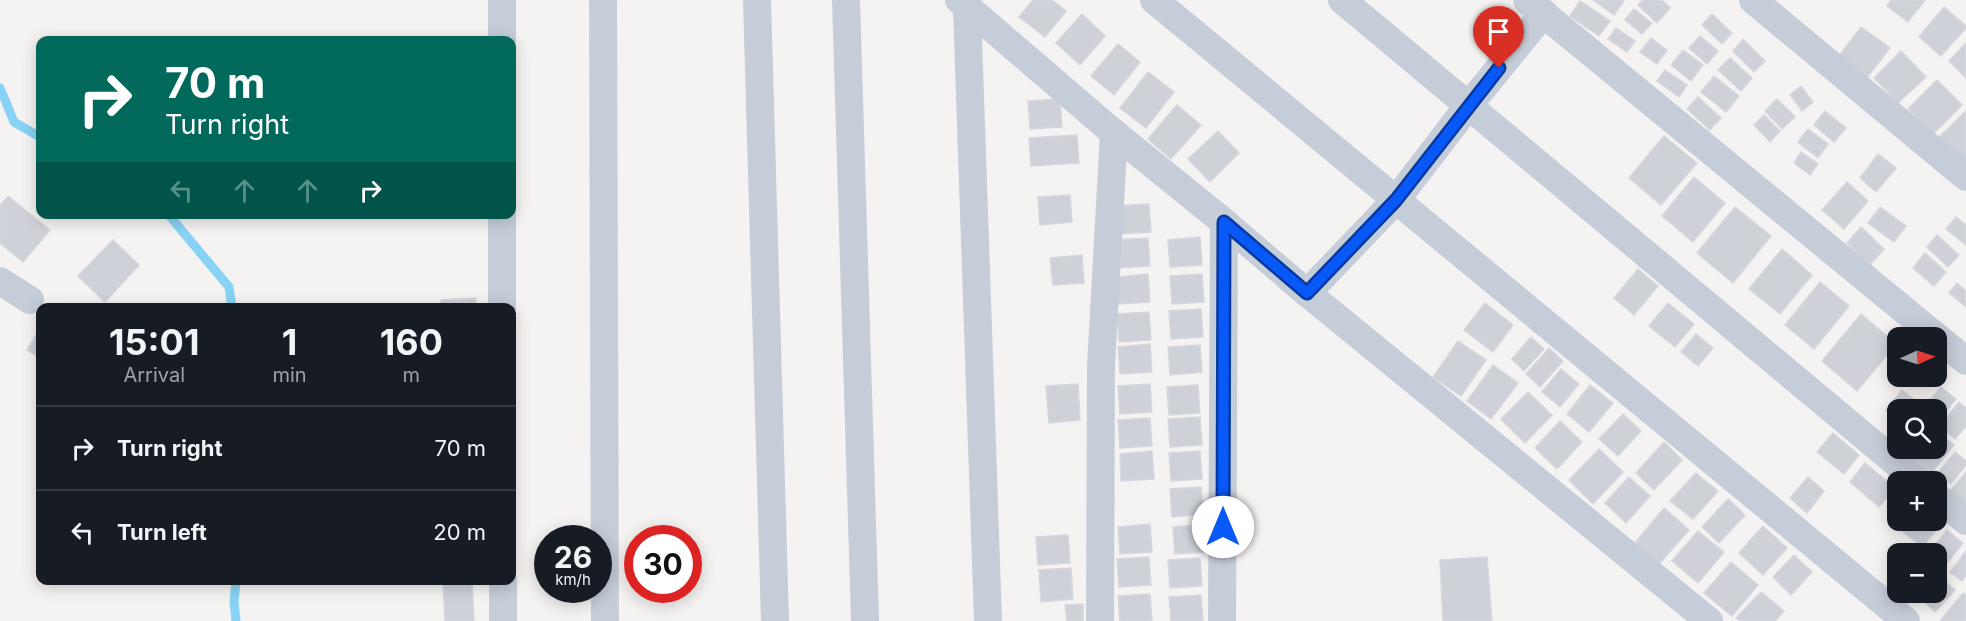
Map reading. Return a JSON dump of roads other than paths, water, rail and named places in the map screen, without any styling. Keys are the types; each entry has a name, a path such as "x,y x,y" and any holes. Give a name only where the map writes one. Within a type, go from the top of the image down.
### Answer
{"street":[{"path":"502,0 502,36"},
{"path":"603,0 605,621"},
{"path":"757,0 775,621"},
{"path":"846,0 865,621"},
{"path":"1154,0 1906,621"},
{"path":"1342,0 1906,471"},
{"path":"1753,0 1966,177"},
{"path":"963,4 1307,293 1709,621"},
{"path":"963,4 988,621"},
{"path":"1307,293 1396,200 1469,105 1535,6 1966,361"},
{"path":"1100,621 1101,365 1114,133"},
{"path":"502,219 502,303"},
{"path":"1222,621 1224,222"},
{"path":"0,280 30,300"},
{"path":"1947,505 1966,521"},
{"path":"503,585 503,621"}],"waterway":[{"path":"0,88 14,122 36,135"},
{"path":"172,219 229,287 231,303"},
{"path":"236,585 236,621"}]}
